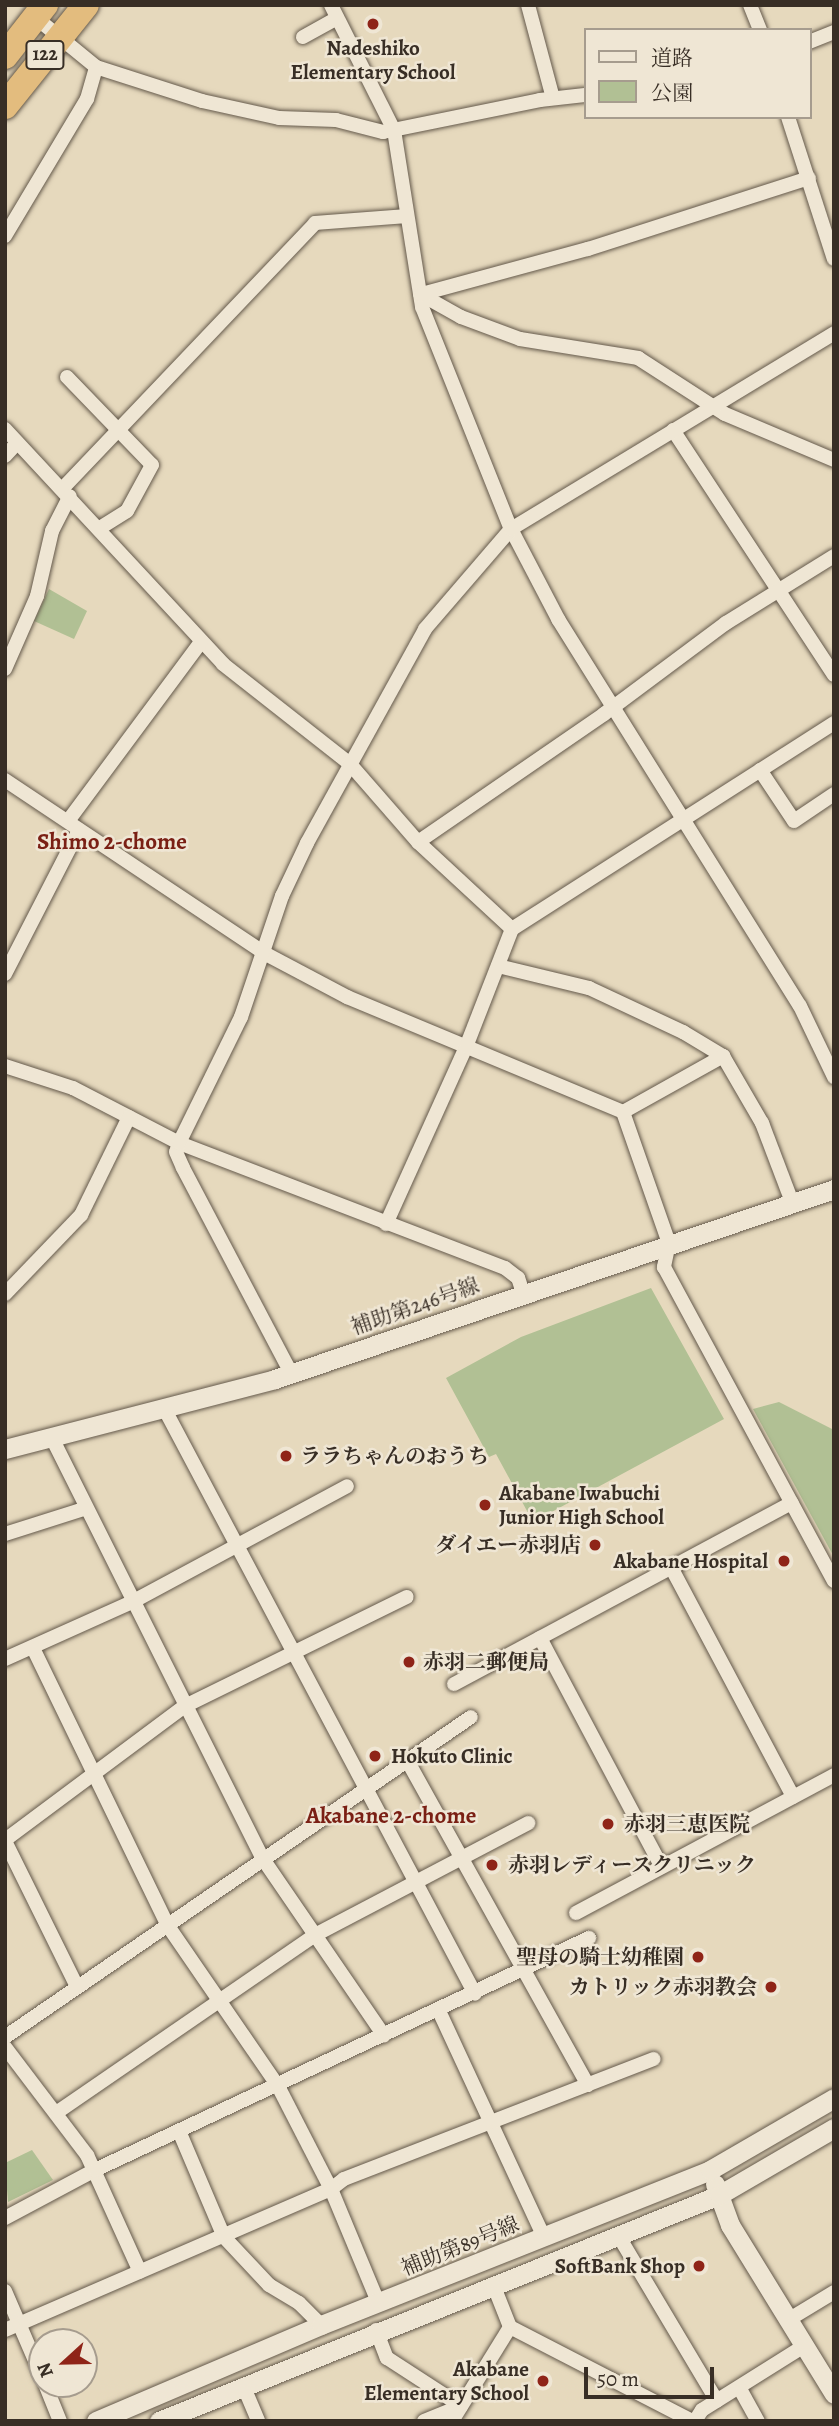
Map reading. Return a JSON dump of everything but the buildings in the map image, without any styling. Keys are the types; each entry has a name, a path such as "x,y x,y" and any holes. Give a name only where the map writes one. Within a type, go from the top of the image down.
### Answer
{"highway":[{"name":"122","path":"5,106 86,5"},
{"name":"122","path":"5,56 40,11"}],"street":[{"path":"528,5 553,98"},
{"path":"750,5 759,28"},
{"path":"40,11 59,38 96,67 228,109 394,130 553,98 584,95"},
{"path":"303,37 334,12 394,130 419,294 446,375 511,529 558,619 685,816 820,1042 834,1077"},
{"path":"811,40 834,32"},
{"path":"5,236 88,99 96,67"},
{"path":"789,119 834,259"},
{"path":"419,294 589,249 808,178"},
{"path":"5,668 37,596 52,531 67,492 115,429 320,219 407,216"},
{"path":"419,294 461,317 520,339 638,358 712,406 834,460"},
{"path":"291,1373 176,1152 240,1017 282,896 349,763 425,629 511,529 834,333"},
{"path":"67,377 152,465 127,511 100,528"},
{"path":"5,429 67,492 201,642 349,763 418,842 512,929"},
{"path":"673,430 775,592 834,676"},
{"path":"5,456 17,443"},
{"path":"418,842 614,706 680,655 834,556"},
{"path":"5,974 74,826 201,642"},
{"path":"386,1224 466,1047 512,929 834,723"},
{"path":"760,770 794,821 834,794"},
{"path":"5,780 264,953 347,997 623,1112 669,1243 664,1267 834,1581"},
{"path":"498,966 589,988 683,1032 723,1056 762,1123 792,1202"},
{"path":"820,1042 834,1035"},
{"path":"623,1112 723,1056"},
{"path":"5,1066 73,1088 179,1143 505,1268 518,1278 523,1293"},
{"path":"5,1294 81,1215 129,1117"},
{"name":"補助第246号線","path":"5,1449 291,1373 834,1189"},
{"path":"164,1408 368,1786 475,1994"},
{"path":"51,1436 84,1509 263,1859 384,2036"},
{"path":"5,1659 132,1602 347,1486"},
{"path":"454,1684 791,1503"},
{"path":"5,1534 84,1509"},
{"path":"672,1569 793,1797"},
{"path":"77,1987 5,1840 185,1706 407,1597"},
{"path":"540,1638 662,1867"},
{"path":"33,1648 168,1926 278,2086 331,2189 378,2302"},
{"path":"5,2037 471,1717"},
{"path":"407,1760 588,2085"},
{"path":"576,1913 834,1775"},
{"path":"57,2113 315,1935 528,1823"},
{"path":"5,2218 95,2170 439,2011 589,1938"},
{"path":"439,2011 544,2237"},
{"path":"5,2047 57,2113 95,2170 140,2272"},
{"path":"5,2330 224,2237 331,2189 344,2179 654,2059"},
{"name":"補助第89号線","path":"96,2421 321,2325 710,2170 834,2098"},
{"path":"159,2421 376,2330 719,2195 834,2128"},
{"path":"179,2131 224,2237 270,2285 299,2303 321,2325"},
{"path":"710,2170 730,2225 834,2395"},
{"path":"618,2235 717,2401"},
{"path":"493,2284 510,2327 694,2421 717,2401 740,2389 804,2346"},
{"path":"5,2291 28,2343"},
{"path":"788,2320 834,2292"},
{"path":"452,2421 510,2327"},
{"path":"376,2330 387,2358 461,2406"},
{"path":"243,2385 258,2421"},
{"path":"740,2389 758,2421"},
{"path":"51,2398 60,2421"},
{"path":"424,2421 461,2406"}],"green space":[{"path":"49,589 87,611 74,639 34,621"},
{"path":"651,1288 724,1419 533,1522 496,1454 489,1457 446,1378 521,1337"},
{"path":"779,1402 834,1430 834,1557 753,1409"},
{"path":"32,2150 53,2180 8,2202 5,2163"}],"place":[{"name":"Nadeshiko Elementary School","path":"373,24"},
{"name":"ララちゃんのおうち","path":"286,1456"},
{"name":"Akabane Iwabuchi Junior High School","path":"485,1505"},
{"name":"ダイエー赤羽店","path":"595,1545"},
{"name":"Akabane Hospital","path":"784,1561"},
{"name":"赤羽二郵便局","path":"409,1662"},
{"name":"Hokuto Clinic","path":"375,1756"},
{"name":"赤羽三恵医院","path":"608,1824"},
{"name":"赤羽レディースクリニック","path":"492,1865"},
{"name":"聖母の騎士幼稚園","path":"698,1957"},
{"name":"カトリック赤羽教会","path":"771,1987"},
{"name":"SoftBank Shop","path":"699,2266"},
{"name":"Akabane Elementary School","path":"543,2381"}],"district":[{"name":"Shimo 2-chome","path":"112,842"},
{"name":"Akabane 2-chome","path":"391,1816"}]}
